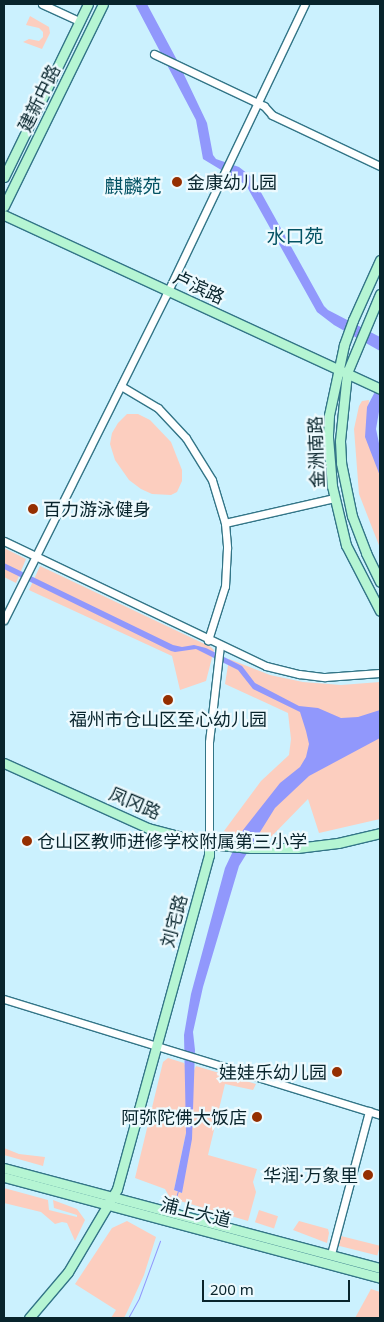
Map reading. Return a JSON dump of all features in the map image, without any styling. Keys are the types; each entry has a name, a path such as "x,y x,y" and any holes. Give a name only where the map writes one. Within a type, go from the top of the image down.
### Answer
{"main road":[{"name":"建新中路","path":"4,177 88,4"},
{"name":"建新中路","path":"4,206 102,4"},
{"name":"卢滨路","path":"4,215 377,390"},
{"path":"4,221 167,293"},
{"name":"金洲南路","path":"380,260 348,333 342,374 340,422 341,463 356,529 380,582"},
{"name":"金洲南路","path":"380,294 342,374 329,415 328,437 334,498 346,545 380,611"},
{"name":"凤冈路","path":"4,763 148,828 209,844 251,848 311,847 380,833"},
{"name":"刘宅路","path":"30,1318 68,1272 111,1202 209,855 209,844"},
{"name":"浦上大道","path":"4,1168 111,1202 380,1278"},
{"name":"浦上大道","path":"4,1178 331,1254 380,1268"}],"street":[{"path":"42,4 79,22"},
{"path":"4,620 167,293 305,4"},
{"path":"154,54 258,104 272,115 380,166"},
{"path":"121,386 158,408 186,438 212,480 225,523 227,548 224,586 208,640"},
{"path":"225,523 334,498"},
{"path":"4,541 33,559 266,666 299,674 342,677 380,673"},
{"name":"刘宅路","path":"209,844 209,742 220,646"},
{"path":"4,999 380,1114"},
{"path":"331,1254 368,1111"}],"shaded area":[{"path":"30,16 49,27 50,33 42,49 23,42 29,39 39,41 43,37 43,32 39,28 26,25"},
{"path":"369,400 366,436 380,472 380,548 359,494 354,429 359,406 362,401"},
{"path":"127,414 138,414 150,420 171,442 182,470 182,481 177,492 171,495 152,494 141,489 129,480 115,460 110,444 112,433"},
{"path":"4,548 26,559 16,583 4,577"},
{"path":"40,566 211,647 214,650 206,681 180,690 172,656 29,590"},
{"path":"229,659 270,675 303,682 341,685 380,682 380,819 319,833 308,799 270,838 231,834 224,831 261,781 289,755 291,739 288,713 225,684"},
{"path":"168,1058 184,1063 186,1068 186,1133 174,1190 182,1193 193,1073 196,1066 256,1084 253,1090 225,1084 208,1155 257,1169 253,1182 256,1192 248,1221 170,1198 165,1189 135,1178 163,1062"},
{"path":"4,1148 19,1154 45,1157 43,1166 4,1155"},
{"path":"4,1188 48,1200 49,1210 77,1217 77,1215 54,1208 53,1200 77,1209 85,1220 75,1241 67,1223 55,1224 41,1212 4,1203"},
{"path":"259,1210 278,1216 274,1229 255,1222"},
{"path":"127,1221 156,1237 144,1275 124,1318 111,1318 116,1310 75,1284 112,1228"},
{"path":"299,1221 328,1229 327,1243 293,1230"},
{"path":"341,1236 380,1246 377,1255 339,1246"},
{"path":"371,1289 380,1292 380,1318 355,1318"}],"water":[{"path":"135,4 147,4 178,62 207,123 213,155 216,159 239,167 253,178 324,306 328,310 380,337 380,351 334,325 317,312 246,185 203,159 196,120"},
{"path":"380,382 380,406 376,429 380,448 380,476 365,437 367,407"},
{"path":"4,563 173,645 182,647 194,645 206,648 242,666 255,683 299,706 318,708 341,718 358,717 380,710 380,738 309,776 275,808 239,866 203,987 193,1032 195,1050 192,1139 182,1193 174,1190 186,1133 184,1035 191,994 225,868 243,830 280,783 300,767 306,757 309,744 306,731 300,712 253,689 238,670 196,649 171,651 4,569"}],"waterway":[{"path":"176,1197 178,1191"},
{"path":"128,1318 139,1298 160,1241"}],"place":[{"name":"金康幼儿园","path":"177,182"},
{"name":"百力游泳健身","path":"33,509"},
{"name":"福州市仓山区至心幼儿园","path":"168,700"},
{"name":"仓山区教师进修学校附属第三小学","path":"27,841"},
{"name":"娃娃乐幼儿园","path":"337,1072"},
{"name":"阿弥陀佛大饭店","path":"257,1117"},
{"name":"华润·万象里","path":"368,1175"}],"district":[{"name":"麒麟苑","path":"133,187"},
{"name":"水口苑","path":"295,237"}]}
